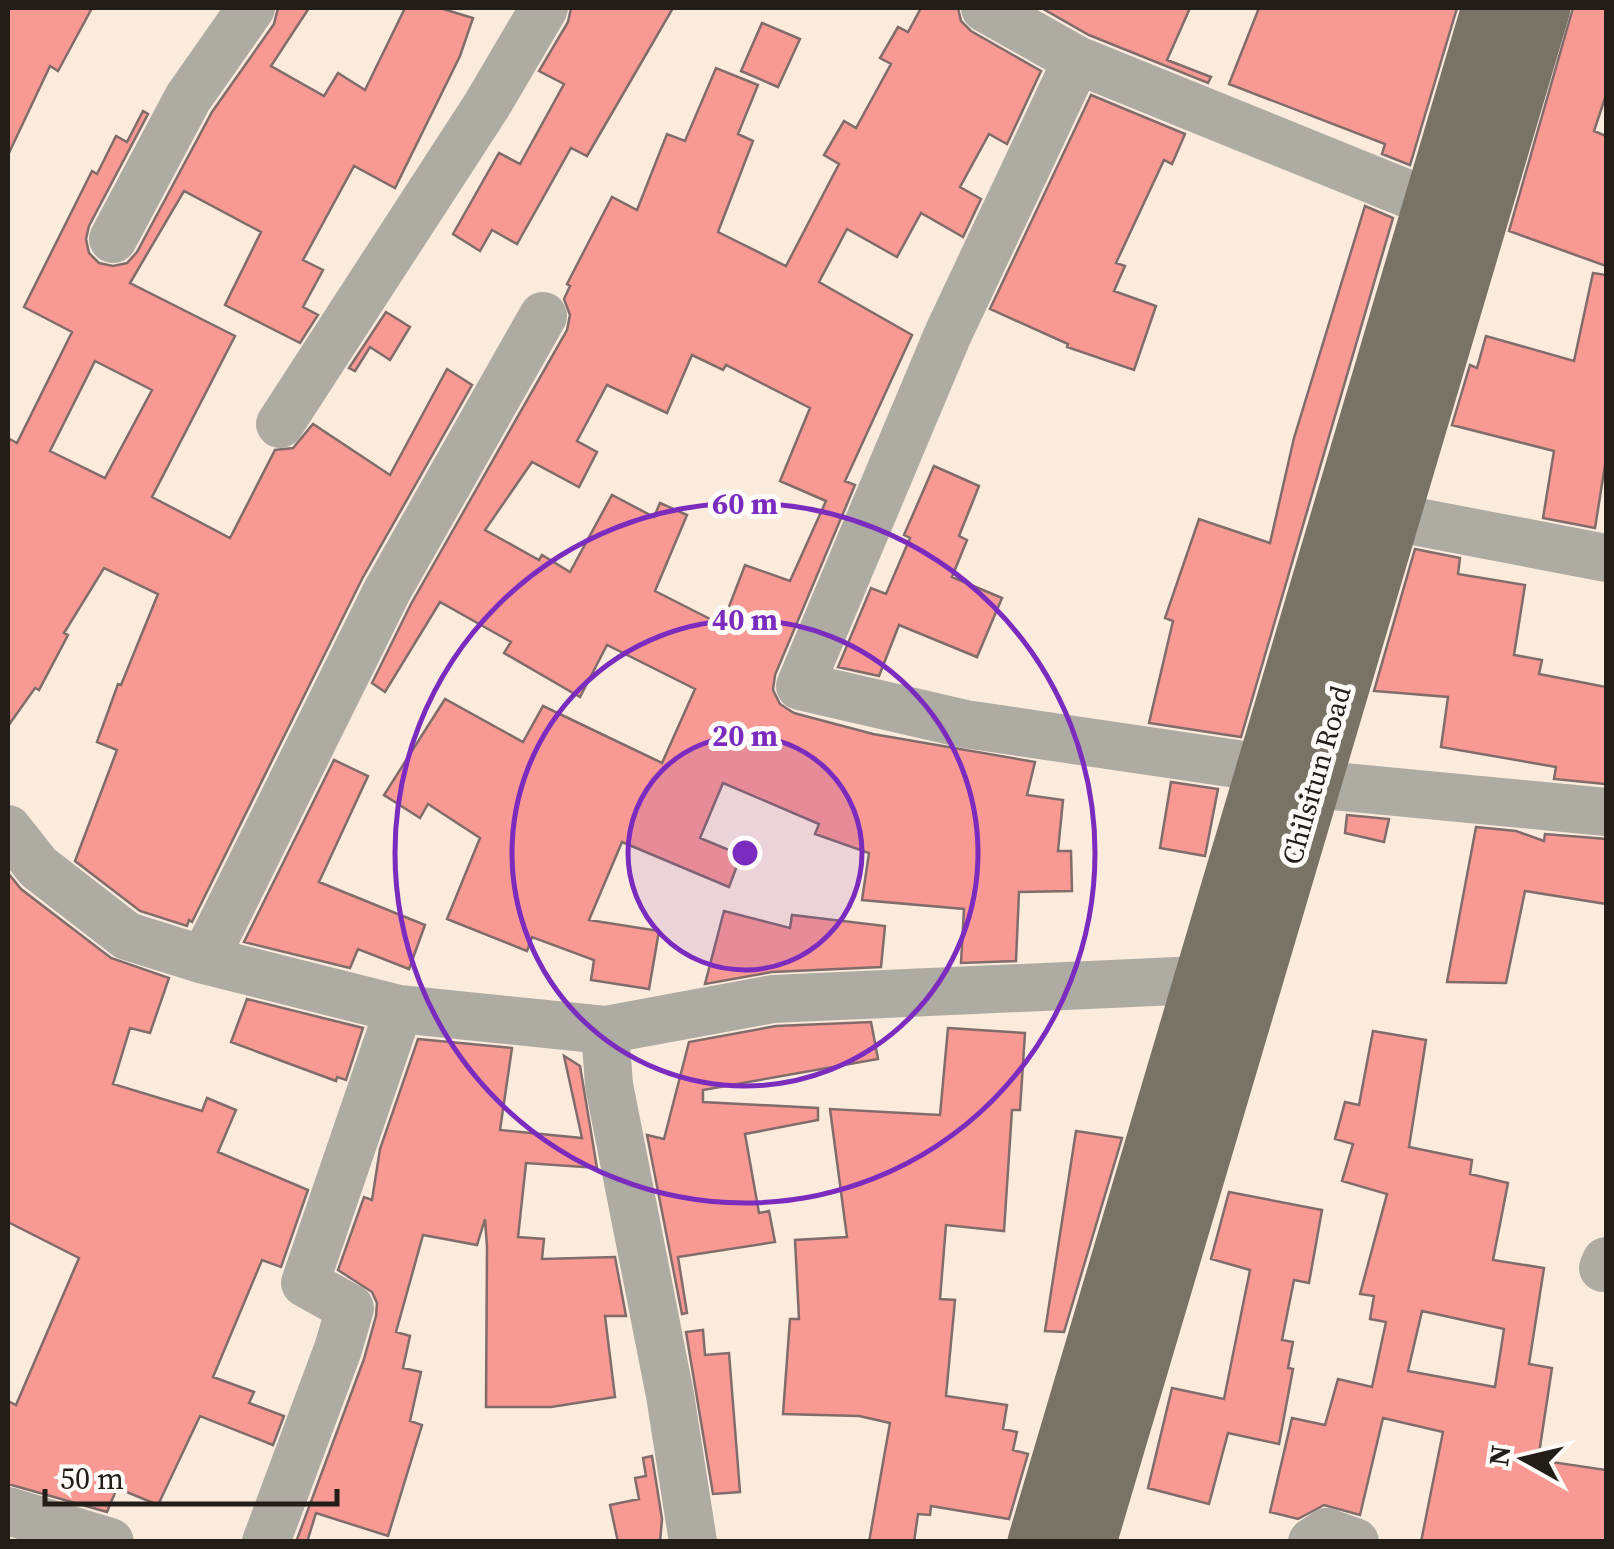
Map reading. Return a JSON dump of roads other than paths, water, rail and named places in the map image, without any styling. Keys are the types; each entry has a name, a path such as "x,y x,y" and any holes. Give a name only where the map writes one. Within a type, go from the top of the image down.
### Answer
{"main road":[{"name":"Chilsitun Road","path":"1089,1542 1289,776 1430,203 1489,8"},
{"name":"Chilsitun Road","path":"1035,1542 1200,980 1289,776 1392,517 1543,8"}],"street":[{"path":"113,239 188,98 252,8"},
{"path":"280,424 487,105 544,8"},
{"path":"985,8 1076,60 1430,203"},
{"path":"1076,60 948,334 800,686 965,724 1289,776 1606,812"},
{"path":"204,960 387,591 542,316"},
{"path":"1392,517 1606,558"},
{"path":"8,829 38,866 128,936 204,960 399,1009 605,1030 773,999 1200,980"},
{"path":"266,1542 350,1308 306,1282 399,1009"},
{"path":"605,1030 609,1086 670,1395 693,1542"},
{"path":"8,1511 61,1534 110,1542"},
{"path":"1312,1542 1326,1532 1355,1542"}]}
